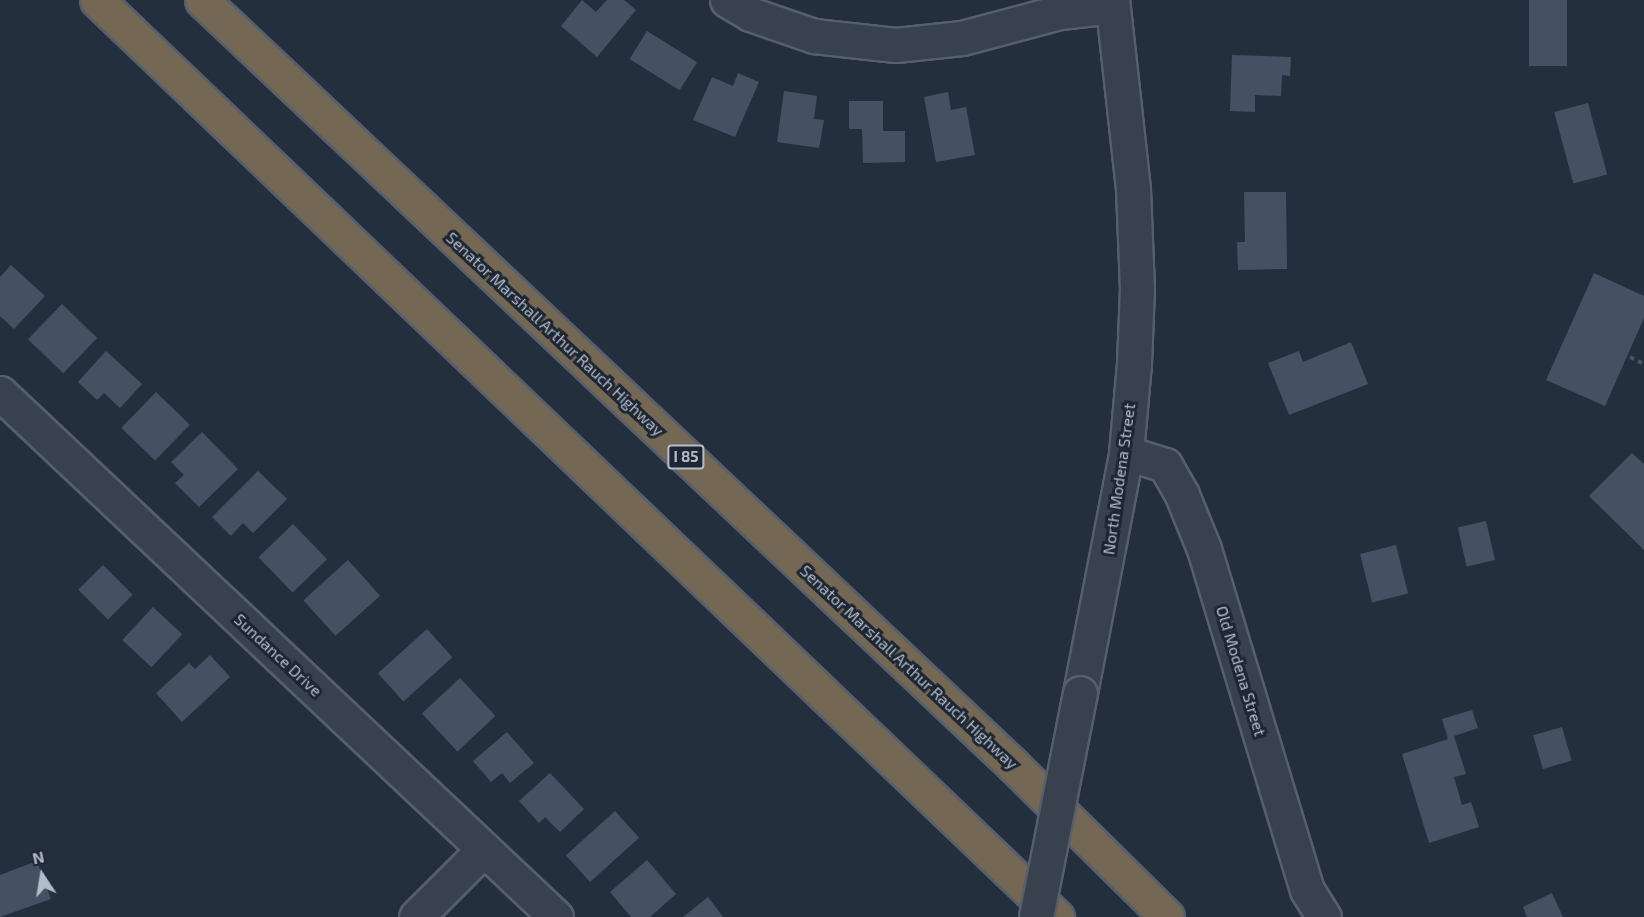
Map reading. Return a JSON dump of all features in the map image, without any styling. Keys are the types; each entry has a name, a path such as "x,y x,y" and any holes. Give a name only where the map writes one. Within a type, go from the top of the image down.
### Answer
{"highway":[{"path":"97,0 1057,917"},
{"name":"Senator Marshall Arthur Rauch Highway","path":"202,0 1012,765 1167,917"}],"street":[{"path":"727,0 750,14 813,36 896,45 962,38 1060,12 1112,3"},
{"name":"North Modena Street","path":"1036,917 1126,453 1137,288 1133,189 1112,3"},
{"name":"Sundance Drive","path":"0,393 556,917"},
{"name":"Old Modena Street","path":"1126,453 1165,465 1182,495 1204,549 1307,890 1324,917"},
{"path":"416,917 484,849"}],"path":[{"path":"1630,357 1644,364"}],"building":[{"path":"582,0 596,12 607,0 624,0 636,10 597,57 561,26"},
{"path":"1529,0 1567,0 1567,66 1529,66"},
{"path":"647,31 697,62 680,90 630,59"},
{"path":"1232,55 1291,57 1290,76 1282,75 1281,96 1255,95 1255,112 1230,111"},
{"path":"738,73 759,82 735,137 693,120 712,77 733,86"},
{"path":"784,91 817,96 814,119 824,120 819,148 777,142"},
{"path":"948,92 951,110 966,107 975,155 936,162 924,97"},
{"path":"849,101 883,101 883,131 905,131 905,162 863,163 862,129 849,129"},
{"path":"1588,103 1607,174 1573,184 1554,112"},
{"path":"1244,192 1286,192 1287,269 1238,270 1237,242 1245,242"},
{"path":"11,265 45,296 14,329 0,316 0,277"},
{"path":"1594,273 1644,296 1644,318 1605,406 1546,380"},
{"path":"62,304 97,338 63,373 28,339"},
{"path":"1351,342 1368,384 1289,415 1268,363 1299,351 1303,362"},
{"path":"106,351 142,384 120,408 104,393 97,400 78,382"},
{"path":"156,392 190,425 155,461 121,428"},
{"path":"202,432 238,469 199,507 175,483 184,475 171,462"},
{"path":"1632,453 1644,464 1644,550 1589,496"},
{"path":"258,471 287,499 253,533 243,523 231,536 212,517"},
{"path":"1486,521 1495,560 1467,566 1458,528"},
{"path":"293,524 327,559 293,593 258,557"},
{"path":"1396,545 1408,594 1372,602 1360,554"},
{"path":"348,560 380,596 336,636 303,600"},
{"path":"103,565 133,595 108,619 78,590"},
{"path":"153,607 182,634 152,667 122,640"},
{"path":"427,629 452,657 403,701 378,673"},
{"path":"210,655 230,677 182,722 156,693 189,663 195,669"},
{"path":"460,678 495,716 457,751 422,713"},
{"path":"1472,710 1478,728 1454,736 1466,774 1454,777 1462,805 1471,802 1479,827 1429,843 1402,754 1448,739 1442,719"},
{"path":"1562,727 1572,761 1543,769 1533,735"},
{"path":"507,732 534,763 510,783 502,773 491,782 473,761"},
{"path":"550,773 584,809 560,832 545,817 539,823 519,801"},
{"path":"615,811 639,838 590,882 566,855"},
{"path":"647,860 676,894 650,917 631,917 610,892"},
{"path":"37,861 51,899 0,917 0,875"},
{"path":"1552,893 1563,917 1527,917 1523,907"},
{"path":"708,897 723,917 683,917"}]}
